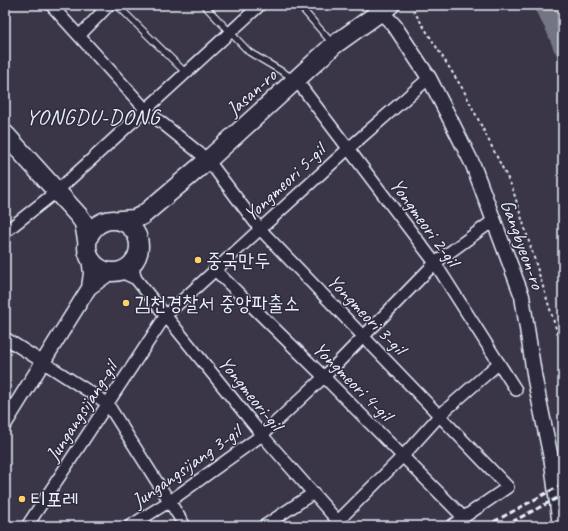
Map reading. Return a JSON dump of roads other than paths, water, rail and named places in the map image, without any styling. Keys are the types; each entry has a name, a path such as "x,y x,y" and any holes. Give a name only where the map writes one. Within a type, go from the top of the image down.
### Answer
{"main road":[{"name":"Jasan-ro","path":"143,214 208,160 297,81 334,45 382,7"},
{"path":"5,134 74,209 84,223 88,249 95,265 102,270 121,268 138,253 139,223 143,214"},
{"path":"74,209 85,217 112,221 134,229 138,237"},
{"path":"88,249 90,232 96,225 112,221 135,219 143,214"}],"street":[{"name":"Yongmeori 3-gil","path":"51,5 80,35 146,110 208,160 260,229 508,487 464,518"},
{"path":"80,35 109,5"},
{"path":"5,232 57,191 146,110 185,72 260,5"},
{"name":"Gangbyeon-ro","path":"382,7 429,78 473,165 522,296 535,380 552,462 560,526"},
{"name":"Yongmeori 5-gil","path":"166,315 349,148 429,78"},
{"name":"Yongmeori 2-gil","path":"297,81 435,263 516,390"},
{"name":"Jungangsijang 3-gil","path":"130,526 170,501 262,435 324,376 435,263 494,220"},
{"path":"5,423 89,288 92,273 88,249"},
{"path":"89,288 121,268"},
{"name":"Yongmeori-gil","path":"121,268 136,279 262,435 312,494 340,524"},
{"name":"Yongmeori 4-gil","path":"215,270 324,376 464,518"},
{"name":"Jungangsijang-gil","path":"27,526 166,315"},
{"path":"5,338 108,403 185,526"},
{"path":"340,524 440,415 499,363"},
{"path":"264,526 312,494"},
{"path":"451,526 464,518"}],"lane":[{"path":"117,5 185,72"},
{"path":"204,5 249,52 297,81"},
{"path":"299,5 334,45"}],"waterway":[{"path":"543,5 555,27 563,47"}],"railway":[{"path":"486,526 563,484"},
{"path":"504,526 563,495"}],"place":[{"name":"중국만두","path":"198,260"},
{"name":"김천경찰서 중앙파출소","path":"126,303"},
{"name":"티포레","path":"22,499"}],"district":[{"name":"YONGDU-DONG","path":"93,116"}]}
